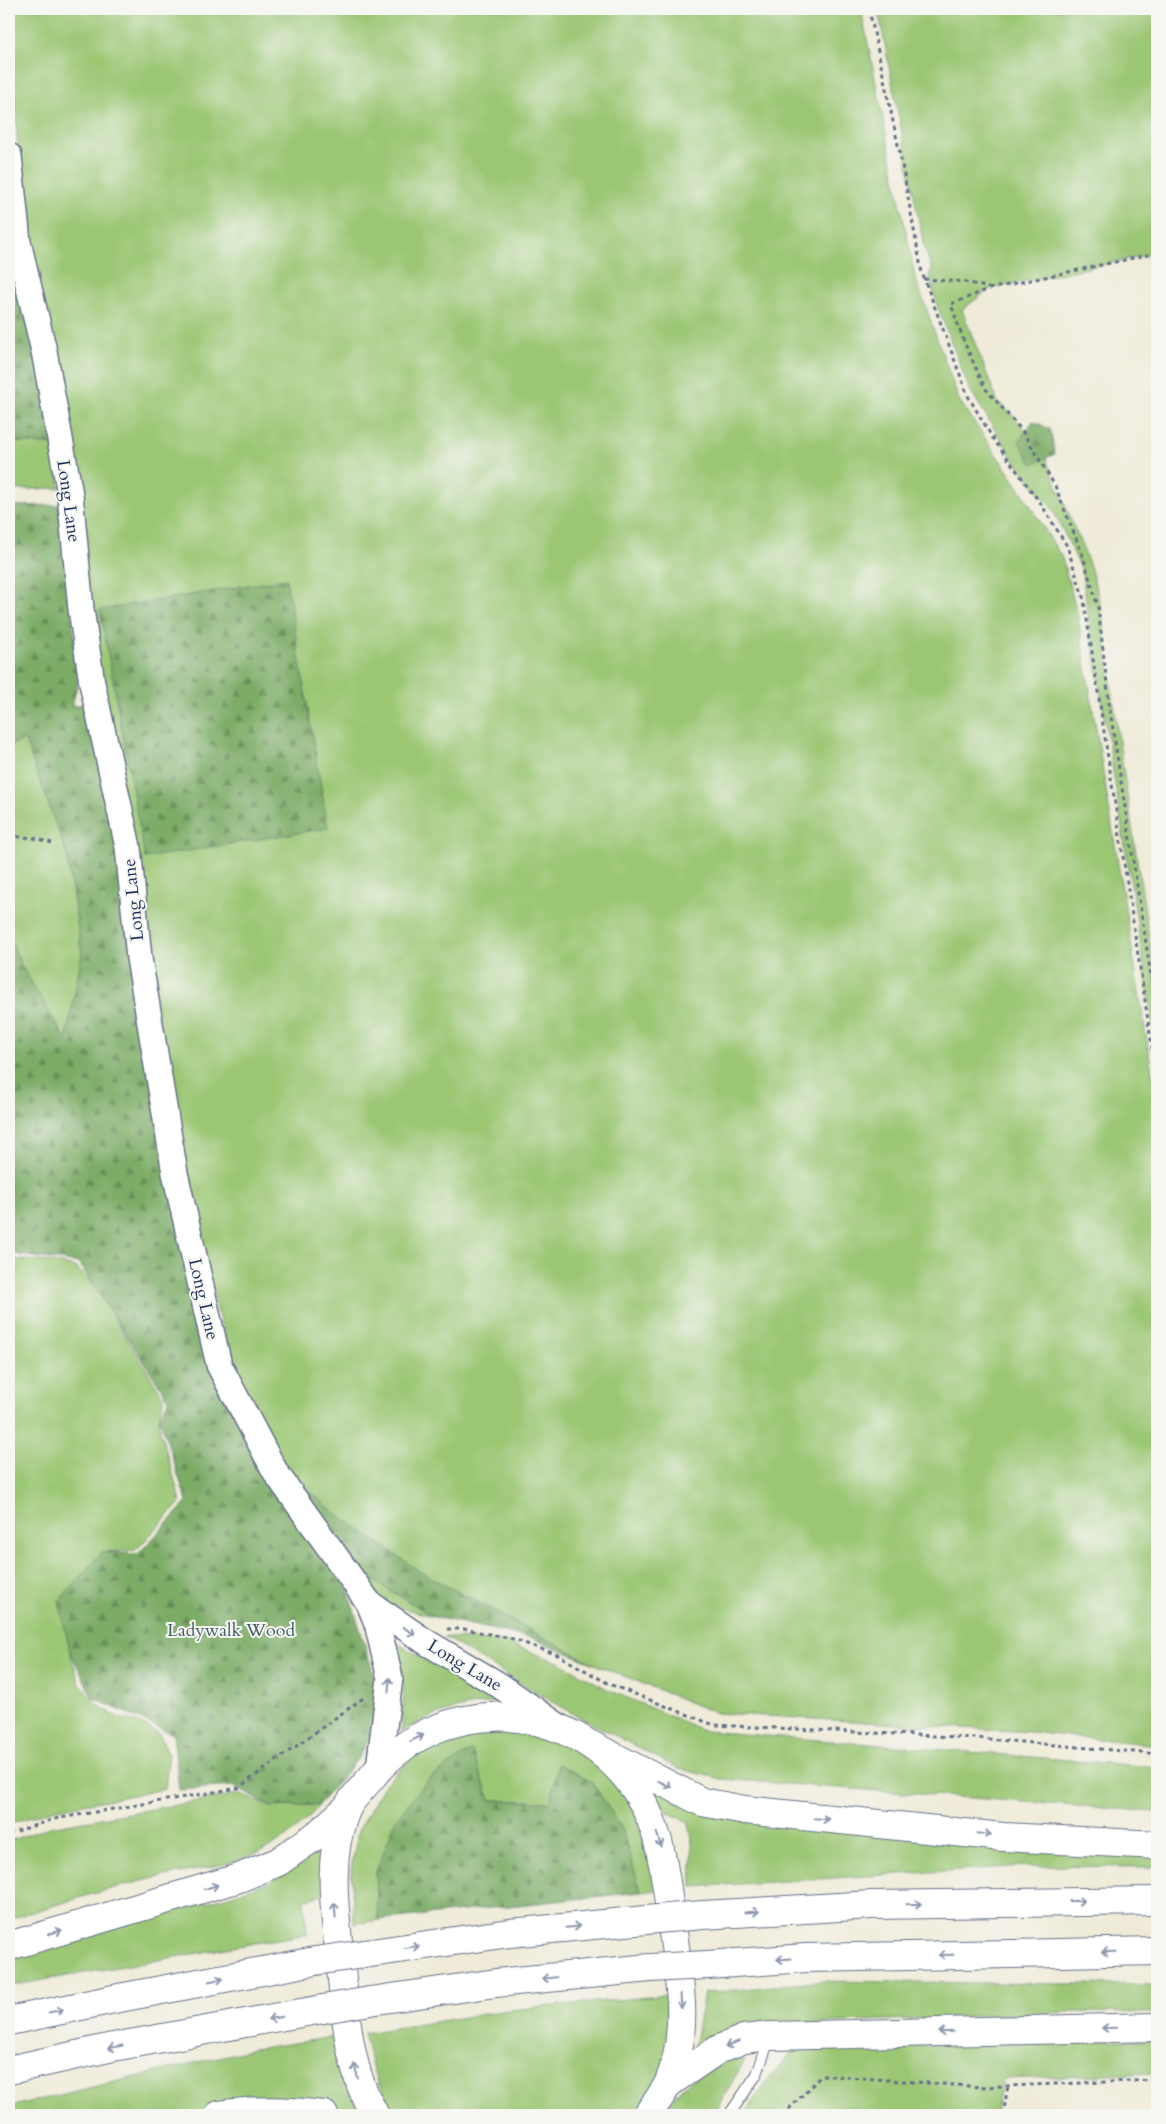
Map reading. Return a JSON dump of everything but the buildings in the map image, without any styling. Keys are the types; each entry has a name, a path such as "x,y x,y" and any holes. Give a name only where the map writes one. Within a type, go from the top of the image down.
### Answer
{"main road":[{"path":"9,1946 239,1878 278,1862 318,1834 347,1808 379,1768 408,1742 452,1721 500,1715 531,1719 561,1728 702,1802 745,1810 1003,1836 1157,1845"},
{"path":"591,1744 625,1776 650,1814 662,1849 682,2002 681,2042 669,2083 647,2115"},
{"path":"347,1808 335,1854 334,1902 348,2040 360,2084 375,2115"},
{"path":"9,2021 315,1961 510,1933 703,1915 872,1905 1157,1901"},
{"path":"9,2070 113,2047 370,2001 496,1984 650,1968 806,1958 1157,1951"},
{"path":"669,2083 719,2049 744,2039 770,2036 1157,2027"},
{"path":"219,2115 252,2110 284,2110 324,2115"}],"street":[{"name":"Long Lane","path":"9,156 18,242 44,351 70,494 81,609 90,674 128,847 139,958 175,1173 219,1365 276,1473 369,1604 377,1623 390,1678 379,1768"},
{"name":"Long Lane","path":"369,1604 426,1642 498,1685 561,1728"}],"lane":[{"path":"730,2115 757,2074 770,2036"}],"path":[{"path":"869,9 924,279 968,396 992,437 1041,504 1067,546 1084,600 1157,1080"},
{"path":"1157,253 989,288 951,304 964,342 985,388 1023,432 1055,486 1082,553 1098,607 1110,710 1157,1015"},
{"path":"924,279 966,282 989,288"},
{"path":"9,836 34,838 52,843"},
{"path":"426,1642 434,1629 464,1629 510,1638 558,1655 609,1684 714,1725 976,1738 1157,1754"},
{"path":"9,1834 54,1819 238,1788 390,1678"},
{"path":"783,2115 822,2075 981,2087 1157,2080"},
{"path":"1003,2115 1008,2086"}],"green space":[{"path":"9,9 861,9 915,277 959,400 1022,492 1062,558 1077,612 1157,1103 1157,1745 1029,1732 716,1713 594,1664 422,1573 334,1512 284,1469 246,1399 220,1322 186,1177 24,241"},
{"path":"878,9 1157,9 1157,253 989,289 962,310 997,400 1040,444 1090,566 1101,607 1120,749 1157,990 1157,1049 1081,568 1053,510 1012,457 969,388 938,308 929,274 932,271 923,242"},
{"path":"9,200 54,445 9,441"},
{"path":"1033,421 1050,429 1055,454 1032,464 1019,441"},
{"path":"9,441 54,445 60,488 9,490"},
{"name":"Ladywalk Wood","path":"60,505 79,677 72,706 86,704 94,719 212,1366 348,1590 377,1685 373,1732 358,1758 319,1805 271,1807 233,1786 179,1790 173,1734 93,1698 70,1651 59,1601 102,1552 138,1554 187,1502 159,1417 169,1400 79,1263 20,1255 9,1251 9,935 20,963 66,1040 82,954 66,852 25,740 9,745 9,506"},
{"path":"286,579 328,828 145,858 100,610"},
{"path":"25,740 66,852 82,954 66,1041 20,963 9,935 9,745"},
{"path":"9,1259 52,1262 75,1267 91,1281 164,1398 159,1417 160,1431 181,1502 136,1550 102,1552 70,1651 79,1682 97,1705 119,1718 137,1722 159,1733 169,1755 165,1789 52,1810 9,1824"},
{"path":"284,1469 334,1512 422,1573 594,1664 532,1638 435,1617 350,1567"},
{"path":"350,1567 435,1617 387,1604"},
{"path":"444,1637 505,1642 561,1663 609,1690 705,1731 1157,1767 1157,1812 721,1779 679,1769 559,1706"},
{"path":"390,1639 498,1702 447,1711 401,1732 403,1685"},
{"path":"508,1727 548,1736 581,1754 612,1776 637,1815 658,1890 641,1892 621,1827 550,1802 490,1800 472,1752 376,1872 378,1920 354,1924 351,1870 358,1831 385,1784 414,1756 464,1733"},
{"path":"472,1751 490,1800 550,1802 558,1764 592,1782 621,1827 641,1892 378,1920 376,1872 396,1819 427,1781 461,1756"},
{"path":"655,1792 1157,1852 1157,1867 1026,1866 692,1887 692,1844 688,1821 667,1811 660,1803"},
{"path":"238,1794 271,1807 319,1805 300,1826 279,1842 257,1853 211,1867 118,1887 9,1919 9,1841 50,1827"},
{"path":"326,1848 322,1895 304,1900 307,1934 9,1986 9,1956 229,1896 270,1882"},
{"path":"823,1981 1157,1985 1157,2013 1068,2012 821,2023 693,2053 704,1993"},
{"path":"669,1995 671,2051 639,2115 394,2115 374,2074 364,2033 509,2010"},
{"path":"335,2037 344,2081 361,2115 316,2105 248,2105 180,2115 9,2115 9,2107 253,2049"},
{"path":"1100,2040 1157,2040 1157,2073 1003,2079 995,2115 744,2115 771,2076 794,2050"},
{"path":"724,2057 745,2060 713,2115 661,2115 681,2088"}]}
